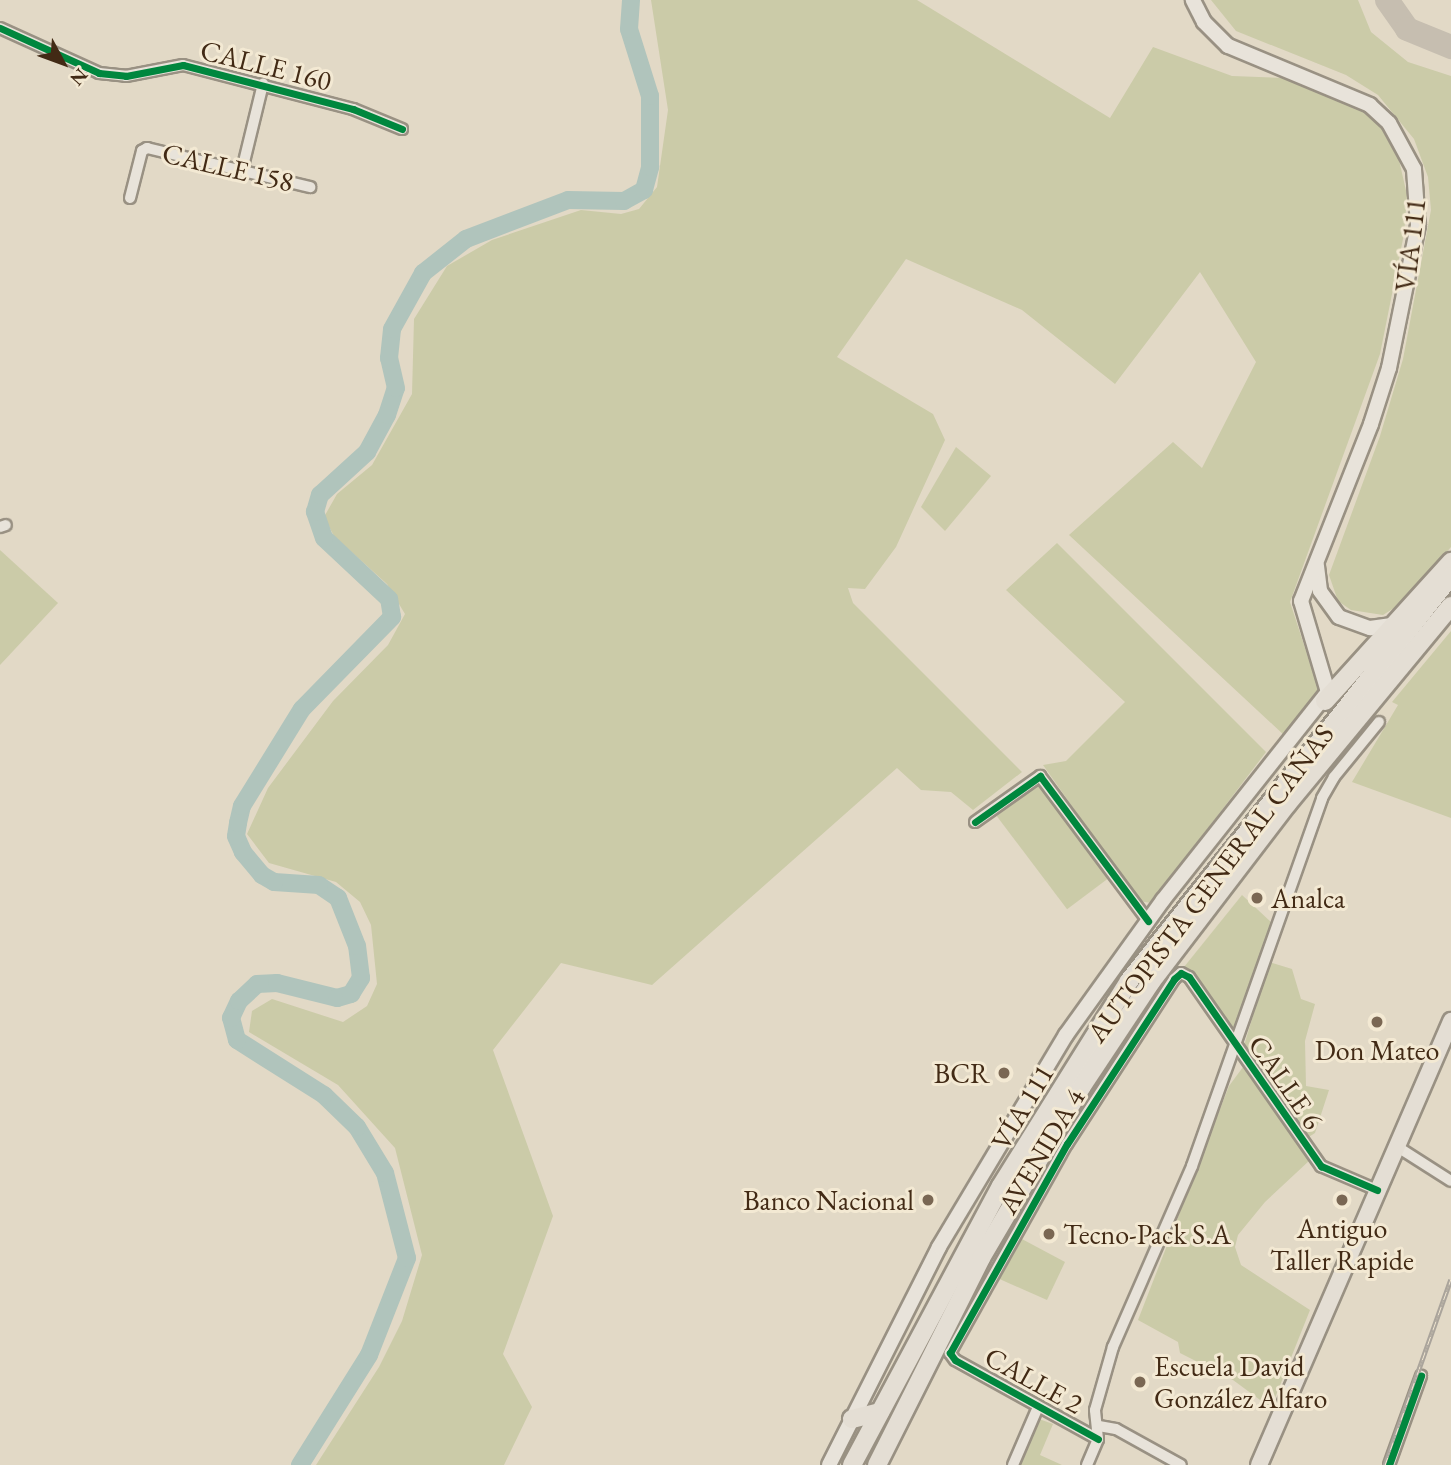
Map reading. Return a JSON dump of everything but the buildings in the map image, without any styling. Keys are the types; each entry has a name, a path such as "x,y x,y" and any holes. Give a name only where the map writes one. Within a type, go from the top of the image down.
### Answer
{"highway":[{"path":"1325,701 1451,562"},
{"name":"AUTOPISTA GENERAL CAÑAS","path":"852,1465 1001,1186 1129,981 1451,576"},
{"name":"AUTOPISTA GENERAL CAÑAS","path":"877,1465 981,1258 1082,1086 1218,894 1372,717 1451,606"},
{"path":"1372,717 1451,616"},
{"path":"852,1419 880,1412"}],"main road":[{"name":"VÍA 111","path":"829,1465 939,1247 1080,1014 1148,921 1325,701 1328,680 1301,608 1371,424 1389,368 1418,225 1415,169 1389,123 1370,105 1228,47 1204,22 1193,0"},
{"name":"VÍA 111","path":"1318,558 1320,591 1331,610 1359,626 1392,625"},
{"path":"1259,1465 1451,1021"}],"street":[{"name":"CALLE 160","path":"0,28 99,74 126,76 183,65 353,109 402,129"},
{"path":"242,170 263,84"},
{"name":"CALLE 158","path":"130,198 145,148 310,187"},
{"path":"1087,1465 1098,1439 1099,1426 1095,1410 1113,1347 1165,1235 1236,1046 1326,788 1372,717"},
{"path":"975,822 1040,776 1148,921"},
{"name":"CALLE 6","path":"1181,973 1189,977 1321,1166 1377,1190"},
{"name":"AVENIDA 4","path":"951,1357 952,1347 1067,1144 1181,973"},
{"path":"1396,1146 1451,1181"},
{"name":"CALLE 2","path":"951,1357 1098,1439"},
{"path":"1389,1465 1421,1376"},
{"path":"1013,1465 1038,1407"},
{"name":"CALLE 2","path":"1099,1426 1116,1429 1181,1465"}],"green space":[{"path":"651,0 917,0 1110,118 1153,47 1232,76 1284,78 1353,104 1380,126 1399,160 1407,195 1404,234 1380,354 1290,602 1321,697 1285,736 1069,535 1173,442 1202,468 1256,362 1200,272 1115,384 1022,310 906,259 837,357 933,414 945,440 896,547 865,589 848,588 853,603 1022,772 973,810 951,792 921,790 897,768 652,985 561,963 493,1050 553,1216 503,1354 532,1407 504,1465 316,1465 379,1367 402,1321 422,1255 395,1148 338,1085 249,1032 252,1011 272,999 343,1022 367,1006 377,984 371,925 360,902 336,882 269,863 247,834 268,788 333,701 388,645 405,614 387,584 334,536 324,517 337,494 372,465 412,394 414,319 447,266 492,240 581,210 621,214 639,209 657,187 668,110"},
{"path":"1211,0 1358,0 1371,32 1408,62 1451,76 1451,547 1405,601 1383,615 1351,610 1338,601 1329,575 1380,436 1403,359 1431,210 1428,177 1414,139 1378,95 1346,75 1236,31"},
{"path":"956,447 991,476 945,531 921,507"},
{"path":"1057,543 1266,752 1151,903 1139,901 1043,765 1066,761 1125,702 1006,590"},
{"path":"0,550 58,603 0,665"},
{"path":"1451,631 1451,818 1352,782 1398,705 1392,702"},
{"path":"1039,784 1109,877 1067,909 997,816"},
{"path":"1242,895 1273,924 1233,1038 1184,967"},
{"path":"1269,962 1292,969 1301,999 1315,1004 1305,1041 1306,1086 1329,1090 1315,1133 1307,1138 1243,1049"},
{"path":"1243,1067 1310,1160 1265,1202 1238,1235 1235,1247 1241,1265 1310,1310 1271,1408 1233,1380 1180,1353 1178,1342 1138,1320 1229,1086"},
{"path":"1020,1238 1065,1262 1047,1300 995,1277"},
{"path":"1039,1419 1053,1424 1040,1455 1062,1465 1019,1465"}],"waterway":[{"path":"300,1465 369,1355 407,1258 385,1173 357,1127 324,1095 237,1040 231,1018 239,1001 257,984 277,983 337,998 351,994 361,978 357,946 338,898 319,885 274,882 262,875 243,852 236,836 238,823 242,806 302,709 392,617 389,599 324,538 315,512 320,495 367,452 387,415 396,388 389,358 392,329 423,273 466,239 568,200 624,201 644,190 650,167 650,96 629,29 631,0"}],"taxiway":[{"path":"1387,0 1407,29 1451,47"}],"railway":[{"path":"1385,1465 1451,1279"}],"cycle path":[{"path":"0,28 99,73 126,76 183,65 353,109 402,129"},
{"path":"975,822 1040,776 1148,921"},
{"path":"1098,1439 955,1360 950,1353 1067,1144 1174,979 1181,973 1189,977 1321,1166 1377,1190"},
{"path":"1389,1465 1421,1376"}],"place":[{"name":"Analca","path":"1257,898"},
{"name":"Don Mateo","path":"1377,1022"},
{"name":"BCR","path":"1004,1073"},
{"name":"Banco Nacional","path":"928,1200"},
{"name":"Antiguo Taller Rapide","path":"1342,1200"},
{"name":"Tecno-Pack S.A","path":"1049,1234"},
{"name":"Escuela David González Alfaro","path":"1140,1382"}]}
